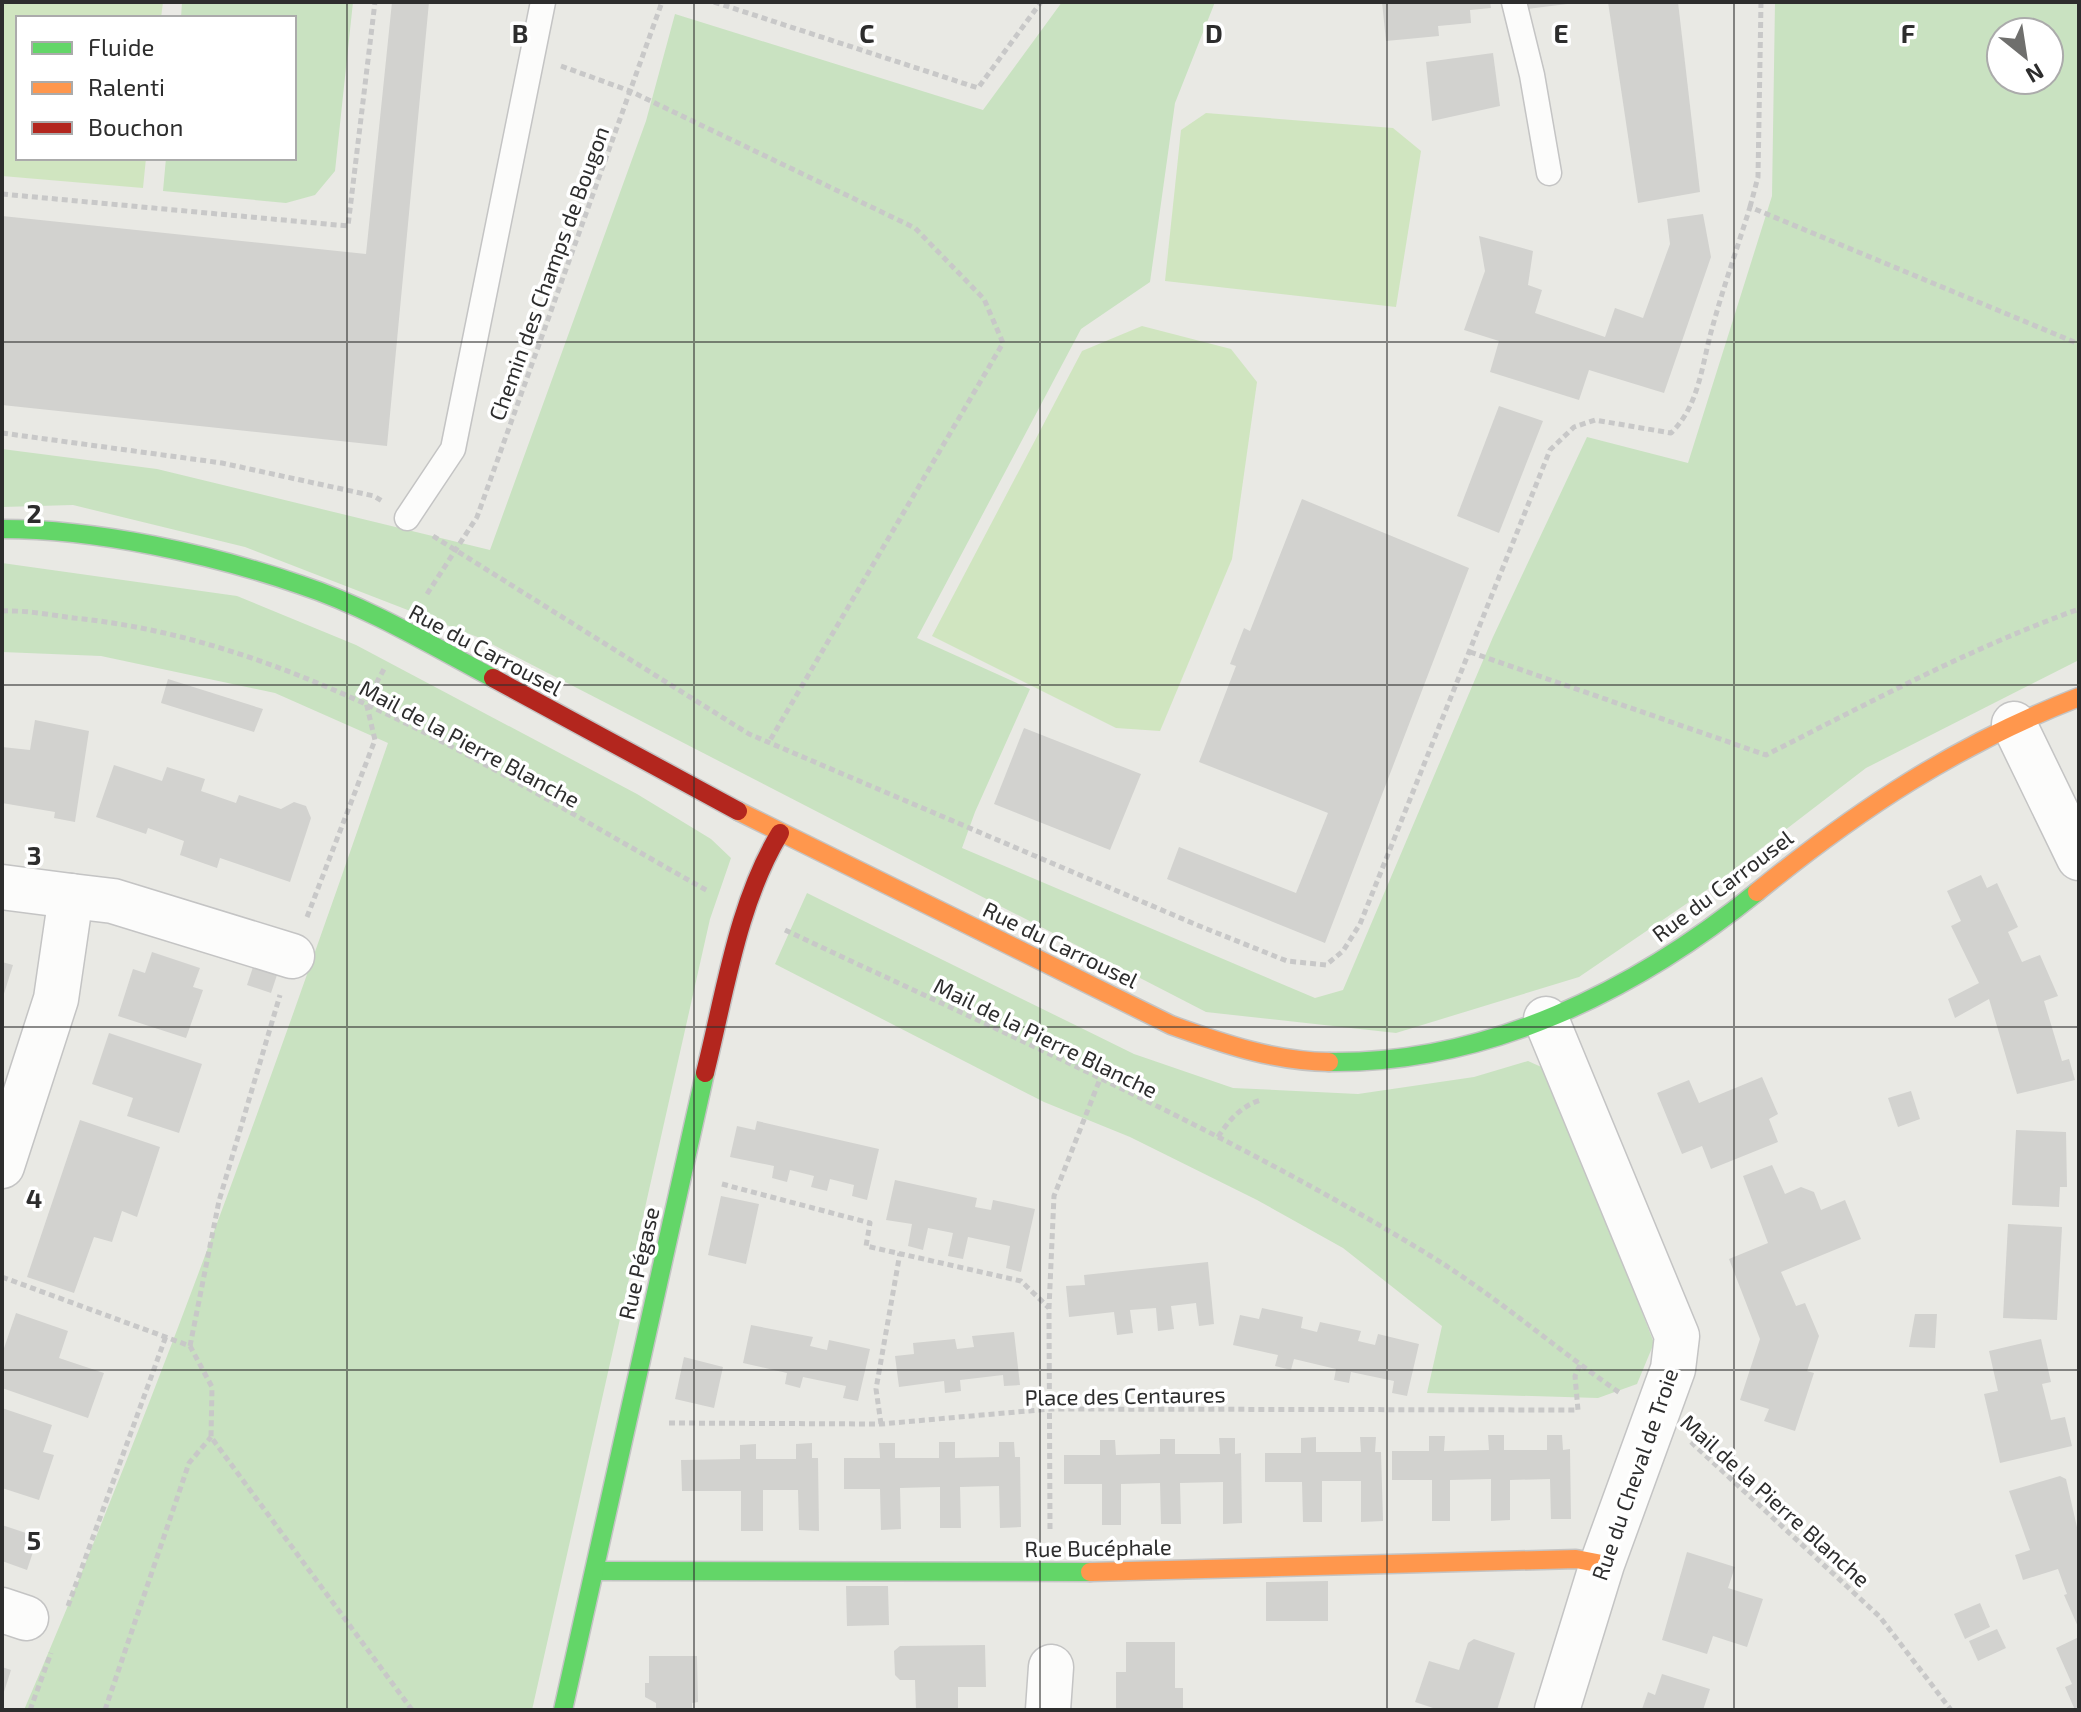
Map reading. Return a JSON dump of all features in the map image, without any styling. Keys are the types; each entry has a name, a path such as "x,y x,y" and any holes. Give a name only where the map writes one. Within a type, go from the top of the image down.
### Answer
{"street":[{"name":"Rue du Carrousel","path":"2,529 37,529 147,544 302,585 405,631 780,833 1171,1025 1238,1050 1320,1062 1361,1064 1462,1049 1508,1036 1546,1019 1653,966 1732,912 1801,855 1900,785 2014,724 2079,697"},
{"path":"2014,724 2079,858"},
{"name":"Rue Pégase","path":"563,1710 698,1099 746,911 765,858 780,833"},
{"path":"2,887 113,901 292,956"},
{"path":"2,1166 56,999 71,896"},
{"name":"Rue du Cheval de Troie","path":"1546,1019 1677,1336 1673,1369 1602,1564 1557,1710"},
{"name":"Rue Bucéphale","path":"595,1571 1050,1573 1576,1559 1602,1564"},
{"path":"1048,1710 1051,1667"}],"lane":[{"path":"407,518 453,449 543,2"},
{"path":"1514,2 1532,75 1549,173"}],"path":[{"path":"2,194 348,226 375,2"},
{"name":"Chemin des Champs de Bougon","path":"454,550 477,517 662,2"},
{"path":"714,2 978,88 1041,2"},
{"path":"2,433 237,466 374,496 454,550 749,734 1236,941 1287,961 1326,965 1343,951 1360,924 1550,450 1574,427 1595,420 1671,433 1684,420 1695,396 1712,327 1758,177 1761,2"},
{"path":"532,56 630,91 915,228 984,299 1003,343 769,742"},
{"path":"1750,207 2079,344"},
{"path":"1470,652 1766,755 1956,659 2019,630 2079,609"},
{"name":"Mail de la Pierre Blanche","path":"2,611 115,622 217,645 366,702 746,911 1218,1137 1428,1254 1495,1298 1580,1365 1682,1434 1880,1617 1951,1710"},
{"path":"190,1346 219,1201 292,956 375,740 366,702"},
{"path":"1050,1573 1049,1308 1054,1196 1100,1079"},
{"path":"683,1174 870,1223 866,1246 1021,1281 1049,1308"},
{"path":"881,1424 876,1389 900,1253"},
{"path":"2,1277 190,1346 212,1387 211,1437 412,1710"},
{"path":"30,1710 37,1622 166,1336"},
{"name":"Place des Centaures","path":"629,1415 672,1424 881,1424 1050,1409 1578,1410 1575,1376 1580,1365"},
{"path":"105,1710 189,1463 211,1437"}],"green space":[{"path":"2,2 163,2 161,16 16,16 16,160 146,160 143,188 2,176"},
{"path":"182,2 353,2 335,171 315,195 286,203 163,191 166,160 296,160 296,16 181,16"},
{"path":"1062,2 1215,2 1175,103 1150,282 1081,329 917,638 1030,689 962,848 1315,998 1343,990 1493,637 1587,437 1688,463 1772,196 1775,2 2079,2 2079,660 1866,768 1711,887 1579,977 1396,1033 1206,1012 480,638 245,547 73,505 2,507 2,449 157,469 490,550 646,121 675,14 983,110"},
{"path":"1206,113 1393,128 1421,151 1396,307 1165,281 1181,130"},
{"path":"1142,326 1231,349 1257,382 1232,559 1160,731 1116,728 932,636 1082,351"},
{"path":"2,563 237,596 356,645 637,794 711,839 731,858 710,919 532,1710 24,1710 122,1471 215,1230 388,743 275,693 101,656 2,652"},
{"path":"807,893 1134,1054 1233,1088 1358,1094 1474,1077 1528,1061 1548,1070 1654,1343 1637,1384 1598,1398 1427,1393 1442,1326 1343,1248 1257,1200 1130,1137 1044,1102 775,964"}],"building":[{"path":"392,2 429,2 387,446 2,405 2,216 366,254"},
{"path":"1382,2 1490,2 1491,8 1470,10 1471,23 1438,26 1439,36 1386,41"},
{"path":"1525,2 1566,2 1567,4 1527,9"},
{"path":"1608,2 1678,2 1700,192 1638,203"},
{"path":"1493,53 1500,106 1432,121 1426,62"},
{"path":"1703,214 1711,257 1664,393 1589,370 1579,400 1490,372 1499,341 1464,330 1485,271 1479,236 1533,251 1528,285 1542,290 1535,313 1605,337 1615,308 1643,318 1670,244 1667,219"},
{"path":"1499,406 1543,421 1499,533 1457,516"},
{"path":"1302,499 1469,568 1325,943 1167,879 1179,847 1296,893 1328,813 1199,762 1236,666 1230,664 1244,628 1250,631"},
{"path":"168,679 263,709 254,732 161,703"},
{"path":"35,720 89,731 75,822 54,818 55,812 2,803 2,747 30,750"},
{"path":"1024,728 1141,774 1110,850 994,804"},
{"path":"114,765 162,781 167,767 205,779 201,791 236,803 239,795 281,809 294,802 306,806 311,818 290,882 220,858 217,868 180,855 184,841 148,828 146,834 96,817"},
{"path":"1981,875 1987,888 1997,883 2018,927 2008,932 2022,962 2040,955 2058,996 2044,1001 2062,1061 2069,1059 2075,1080 2017,1094 1989,999 1955,1018 1948,999 1979,983 1951,926 1961,921 1947,891"},
{"path":"152,952 200,968 193,987 203,990 186,1038 118,1016 133,969 145,973"},
{"path":"2,962 13,965 3,997 2,997"},
{"path":"253,967 277,975 271,993 247,985"},
{"path":"109,1033 202,1064 179,1133 127,1116 133,1098 92,1084"},
{"path":"1762,1077 1778,1114 1769,1119 1778,1142 1711,1169 1702,1146 1682,1154 1657,1093 1689,1080 1699,1103"},
{"path":"1911,1091 1920,1119 1898,1127 1888,1098"},
{"path":"80,1120 160,1147 137,1217 122,1211 112,1242 94,1237 74,1293 27,1277"},
{"path":"757,1121 879,1149 867,1200 852,1196 854,1185 830,1179 827,1191 811,1187 814,1176 790,1170 787,1182 772,1178 774,1166 730,1157 737,1126 755,1130"},
{"path":"2016,1130 2066,1132 2067,1187 2060,1187 2059,1207 2012,1205"},
{"path":"1772,1165 1785,1194 1801,1187 1814,1192 1821,1210 1845,1200 1861,1239 1781,1272 1796,1306 1805,1303 1819,1336 1807,1371 1814,1373 1795,1431 1764,1421 1769,1409 1740,1400 1760,1339 1729,1259 1768,1243 1743,1176"},
{"path":"895,1180 977,1198 975,1207 991,1210 993,1200 1035,1209 1021,1272 1006,1268 1010,1246 968,1237 963,1259 948,1256 953,1233 928,1228 923,1250 908,1246 912,1224 886,1220"},
{"path":"721,1196 759,1204 746,1264 708,1255"},
{"path":"2008,1224 2062,1227 2057,1320 2003,1318"},
{"path":"1208,1262 1214,1324 1199,1326 1196,1303 1171,1306 1174,1329 1158,1331 1156,1308 1130,1310 1133,1333 1117,1335 1114,1312 1069,1317 1066,1286 1085,1285 1084,1275"},
{"path":"1262,1308 1303,1317 1301,1328 1317,1332 1320,1322 1361,1331 1358,1341 1375,1345 1378,1334 1419,1344 1407,1396 1392,1393 1394,1381 1351,1372 1349,1383 1334,1380 1336,1369 1294,1359 1291,1370 1275,1366 1278,1355 1233,1345 1240,1315 1259,1319"},
{"path":"16,1313 68,1331 59,1358 104,1373 88,1418 2,1388 2,1354"},
{"path":"1915,1314 1937,1314 1935,1348 1909,1347"},
{"path":"751,1325 813,1337 810,1346 827,1350 829,1340 870,1349 858,1401 843,1398 846,1386 803,1377 800,1388 785,1384 787,1373 743,1363"},
{"path":"1014,1332 1020,1385 1004,1386 1003,1375 960,1380 961,1391 945,1393 944,1381 899,1387 895,1356 914,1354 913,1343 955,1339 957,1349 974,1347 972,1336"},
{"path":"2041,1339 2051,1382 2042,1384 2051,1420 2065,1417 2072,1446 2000,1463 1984,1394 1998,1391 1989,1351"},
{"path":"684,1357 723,1367 714,1408 675,1399"},
{"path":"2,1408 52,1425 43,1452 54,1455 39,1500 2,1488"},
{"path":"1488,1435 1504,1435 1504,1450 1547,1450 1547,1435 1562,1435 1563,1450 1570,1449 1571,1519 1551,1519 1550,1479 1510,1480 1510,1520 1491,1521 1491,1479 1450,1480 1450,1521 1432,1521 1432,1480 1392,1480 1392,1451 1429,1451 1429,1436 1445,1436 1444,1451 1489,1450"},
{"path":"1316,1437 1316,1452 1361,1452 1360,1437 1376,1437 1375,1452 1381,1452 1383,1521 1361,1522 1361,1481 1322,1481 1322,1522 1303,1522 1302,1482 1265,1482 1265,1453 1301,1453 1301,1438"},
{"path":"1219,1438 1235,1438 1235,1454 1241,1453 1242,1523 1223,1524 1223,1482 1180,1483 1181,1524 1161,1524 1160,1483 1121,1484 1121,1525 1102,1525 1102,1484 1064,1484 1064,1455 1100,1455 1100,1440 1115,1440 1116,1455 1160,1454 1160,1439 1175,1439 1175,1454 1220,1454"},
{"path":"939,1442 955,1442 955,1458 999,1457 999,1442 1014,1442 1015,1457 1020,1457 1021,1527 1000,1528 999,1486 960,1487 961,1528 940,1528 940,1487 900,1488 901,1529 881,1530 880,1489 844,1489 844,1458 880,1458 879,1443 895,1443 895,1458 939,1458"},
{"path":"812,1443 812,1458 818,1458 819,1531 799,1530 798,1490 763,1490 763,1531 741,1531 741,1491 682,1491 681,1460 740,1459 740,1445 756,1444 756,1459 796,1459 796,1444"},
{"path":"2060,1476 2066,1479 2079,1536 2079,1629 2064,1595 2067,1594 2058,1569 2023,1580 2015,1555 2030,1550 2009,1491"},
{"path":"2,1525 38,1537 27,1570 2,1561"},
{"path":"1687,1552 1735,1567 1728,1588 1763,1599 1747,1647 1713,1636 1707,1654 1662,1640"},
{"path":"1328,1581 1328,1621 1266,1621 1266,1582"},
{"path":"846,1586 888,1586 889,1625 847,1626"},
{"path":"1980,1603 1990,1627 1965,1639 1954,1614"},
{"path":"1997,1629 2006,1648 1978,1661 1969,1641"},
{"path":"2079,1637 2079,1710 2075,1710 2065,1687 2072,1684 2056,1648"},
{"path":"1474,1639 1515,1653 1497,1710 1439,1710 1415,1702 1429,1661 1459,1670 1468,1643"},
{"path":"1126,1642 1175,1642 1175,1688 1183,1688 1183,1710 1116,1710 1116,1672 1126,1672"},
{"path":"985,1645 986,1687 958,1687 958,1710 916,1710 915,1680 900,1680 895,1675 894,1651 900,1646"},
{"path":"649,1656 697,1656 698,1702 692,1703 692,1710 656,1710 656,1703 645,1697 645,1683 649,1683"},
{"path":"2,1667 11,1670 3,1695 2,1695"},
{"path":"1662,1674 1710,1689 1703,1710 1642,1709 1648,1692 1655,1695"}],"traffic: fast":[{"path":"2,529 76,533 153,545 230,563 351,604 493,678"},
{"path":"1329,1062 1388,1059 1446,1050 1502,1035 1557,1014 1661,960 1757,892"},
{"path":"563,1710 705,1073"},
{"path":"595,1571 1090,1572"}],"traffic: slow":[{"path":"1757,892 1833,833 1910,781 1991,736 2079,697"},
{"path":"738,811 1171,1025 1268,1055 1329,1062"},
{"path":"1090,1572 1576,1559 1602,1564"}],"traffic: jam":[{"path":"493,678 738,811"},
{"path":"705,1073 743,919 765,860 780,833"}]}
